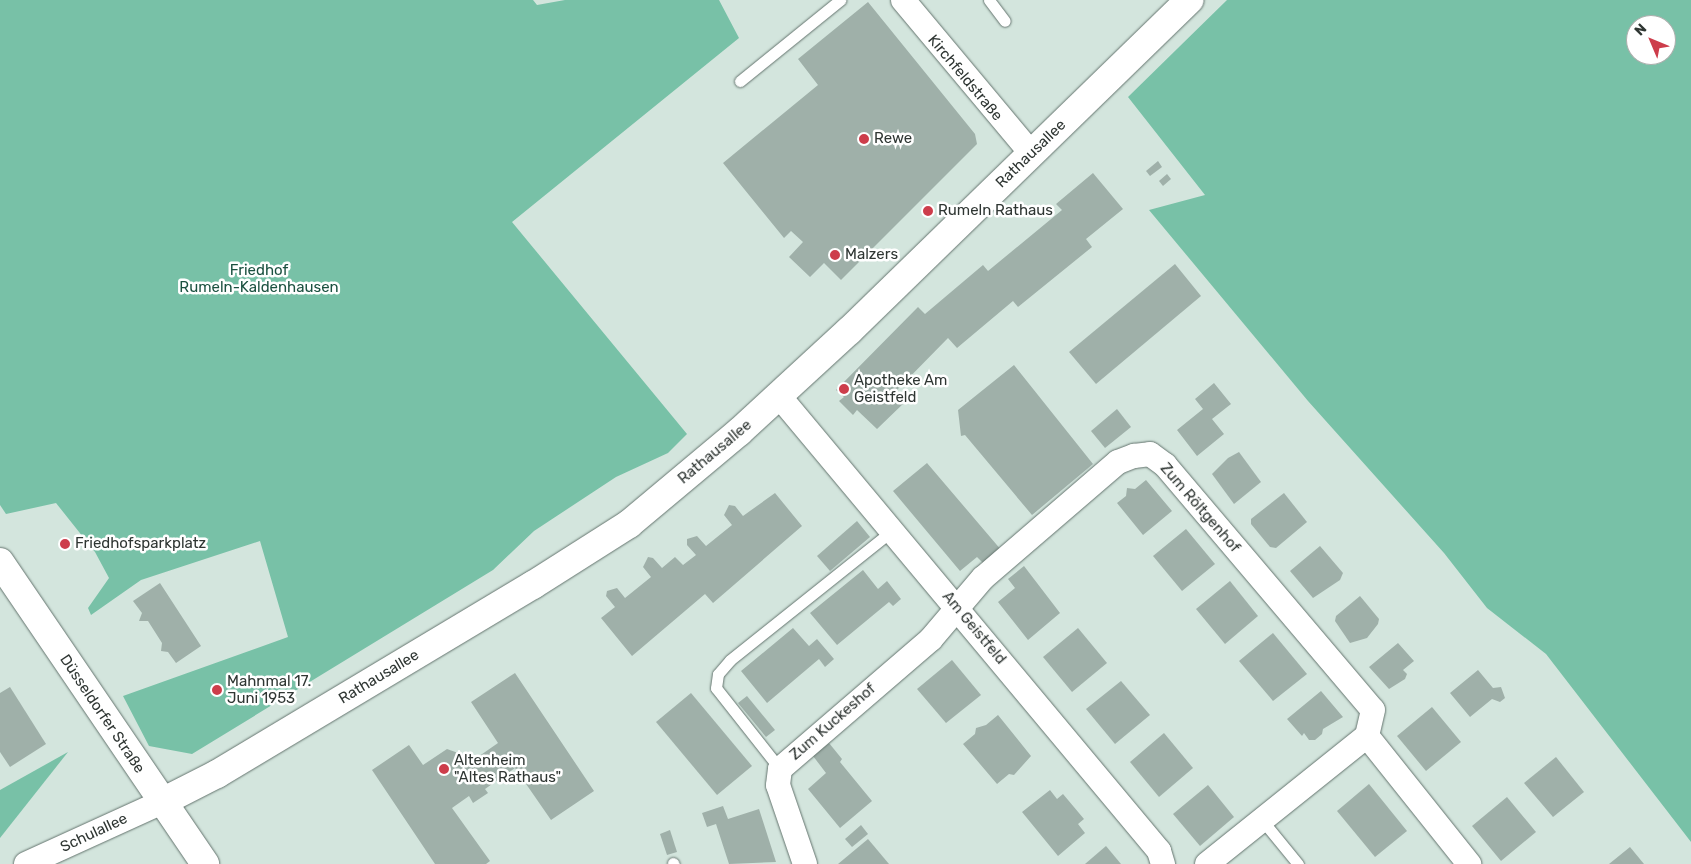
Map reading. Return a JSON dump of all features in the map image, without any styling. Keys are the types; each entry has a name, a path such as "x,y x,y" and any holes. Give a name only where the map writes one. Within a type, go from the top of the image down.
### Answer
{"main road":[{"name":"Rathausallee","path":"162,802 217,774 533,585 629,524 779,396 1189,0"},
{"name":"Düsseldorfer Straße","path":"0,562 205,864"}],"street":[{"name":"Kirchfeldstraße","path":"903,0 911,13 1031,153"},
{"name":"Am Geistfeld","path":"779,396 958,607 1159,851 1163,864"},
{"name":"Zum Röltgenhof","path":"958,607 983,578 1118,462 1134,456 1150,454 1165,465 1373,710 1367,736"},
{"name":"Zum Kuckeshof","path":"804,864 778,785 780,769 931,639 958,607"},
{"path":"1207,864 1367,736 1469,864"},
{"name":"Schulallee","path":"26,864 162,802"}],"lane":[{"path":"740,81 840,0"},
{"path":"989,0 1005,21"},
{"path":"780,769 716,688 718,674 730,660 893,530"},
{"path":"1262,820 1298,864"}],"green space":[{"name":"Friedhof Rumeln-Kaldenhausen","path":"0,0 533,0 537,5 565,0 719,0 739,38 512,222 687,434 668,453 616,477 534,531 493,570 192,754 149,746 123,696 288,637 260,541 141,580 91,615 88,608 109,578 95,552 56,503 6,514 0,505"},
{"path":"1227,0 1691,0 1691,842 1546,654 1487,608 1444,553 1308,401 1149,210 1205,195 1128,97"},
{"path":"68,752 0,838 0,790"}],"building":[{"name":"Rewe","path":"868,2 975,134 977,144 841,280 824,263 810,277 789,257 803,242 791,231 784,238 723,163 818,85 798,59"},
{"path":"1158,161 1162,167 1150,176 1146,171"},
{"path":"1093,173 1123,209 1086,239 1092,247 1018,307 1013,301 957,348 948,338 896,391 906,401 877,429 857,410 853,415 839,401 844,397 836,390 918,307 925,314 983,265 988,271 1062,210 1056,204"},
{"path":"1167,174 1171,179 1163,186 1159,181"},
{"path":"1175,264 1201,296 1096,384 1069,352"},
{"path":"1014,365 1093,464 1032,515 965,435 961,436 958,410"},
{"path":"1214,383 1231,404 1212,419 1224,434 1197,456 1177,430 1203,409 1195,399"},
{"path":"1117,409 1131,427 1105,448 1091,431"},
{"path":"1239,452 1261,482 1234,504 1212,474 1228,458"},
{"path":"927,463 1002,551 985,565 977,557 960,571 893,491"},
{"path":"1146,480 1172,511 1143,535 1117,503 1126,496 1127,488 1135,489"},
{"path":"775,493 802,526 713,603 705,594 632,656 601,618 615,607 606,596 607,591 617,588 625,598 651,577 643,567 648,557 653,558 662,568 675,557 683,565 696,555 687,545 687,539 697,536 706,546 732,525 724,515 729,505 735,506 743,516"},
{"path":"1284,493 1307,522 1276,548 1270,547 1251,524 1251,519"},
{"path":"857,521 870,537 830,571 817,556"},
{"path":"1186,529 1215,564 1182,591 1153,556"},
{"path":"1320,546 1343,573 1340,580 1313,598 1290,571"},
{"path":"1024,566 1060,613 1028,640 998,602 1015,588 1008,579"},
{"path":"863,570 878,589 887,581 901,599 893,606 889,602 837,645 810,613"},
{"path":"1230,581 1258,616 1225,644 1196,609"},
{"path":"160,583 201,646 176,663 168,652 161,651 162,643 148,621 139,621 142,613 133,601"},
{"path":"1360,596 1379,619 1378,624 1367,638 1350,643 1335,621 1336,616"},
{"path":"793,628 809,646 817,639 834,659 825,667 819,659 767,703 741,671"},
{"path":"1078,628 1107,663 1072,692 1043,657"},
{"path":"1273,633 1307,674 1273,701 1239,661"},
{"path":"1398,643 1414,661 1403,670 1407,674 1405,679 1389,689 1369,667"},
{"path":"952,660 981,695 946,723 917,689"},
{"path":"1478,670 1493,688 1501,687 1505,698 1500,702 1492,699 1470,717 1450,693"},
{"name":"Altenheim \"Altes Rathaus\"","path":"515,673 594,791 551,820 515,768 485,789 488,793 473,803 469,796 452,808 490,861 486,864 435,864 372,770 409,745 423,765 447,749 475,759 498,743 471,702"},
{"path":"1121,681 1150,715 1115,744 1086,709"},
{"path":"10,687 46,744 10,767 0,752 0,693"},
{"path":"1321,691 1343,717 1323,729 1322,734 1315,740 1309,740 1304,733 1302,736 1287,719"},
{"path":"691,693 752,766 717,795 656,722"},
{"path":"747,696 775,730 766,737 738,703"},
{"path":"1432,707 1461,742 1426,771 1397,736"},
{"path":"998,715 1031,756 1014,775 1009,774 997,784 963,744 975,734 976,728 986,725"},
{"path":"1164,733 1193,768 1159,797 1130,762"},
{"path":"829,743 842,759 840,762 872,801 840,828 808,789 826,773 813,756"},
{"path":"1556,757 1584,792 1553,817 1524,783"},
{"path":"1369,784 1407,831 1375,857 1337,811"},
{"path":"1208,785 1234,817 1200,846 1173,814"},
{"path":"1050,790 1057,799 1063,794 1084,819 1078,824 1085,833 1058,856 1022,812"},
{"path":"1507,797 1536,832 1501,861 1472,826"},
{"path":"723,806 728,819 759,809 776,862 729,864 716,824 707,827 702,813"},
{"path":"861,825 868,834 852,847 845,839"},
{"path":"670,830 677,852 667,855 660,834"},
{"path":"868,839 889,864 838,864"},
{"path":"1106,846 1121,864 1085,864"},
{"path":"1630,847 1644,864 1609,864"}],"place":[{"name":"Rewe","path":"864,139"},
{"name":"Rumeln Rathaus","path":"928,211"},
{"name":"Malzers","path":"835,255"},
{"name":"Apotheke Am Geistfeld","path":"844,389"},
{"name":"Friedhofsparkplatz","path":"65,544"},
{"name":"Mahnmal 17. Juni 1953","path":"217,690"},
{"name":"Altenheim \"Altes Rathaus\"","path":"444,769"}]}
